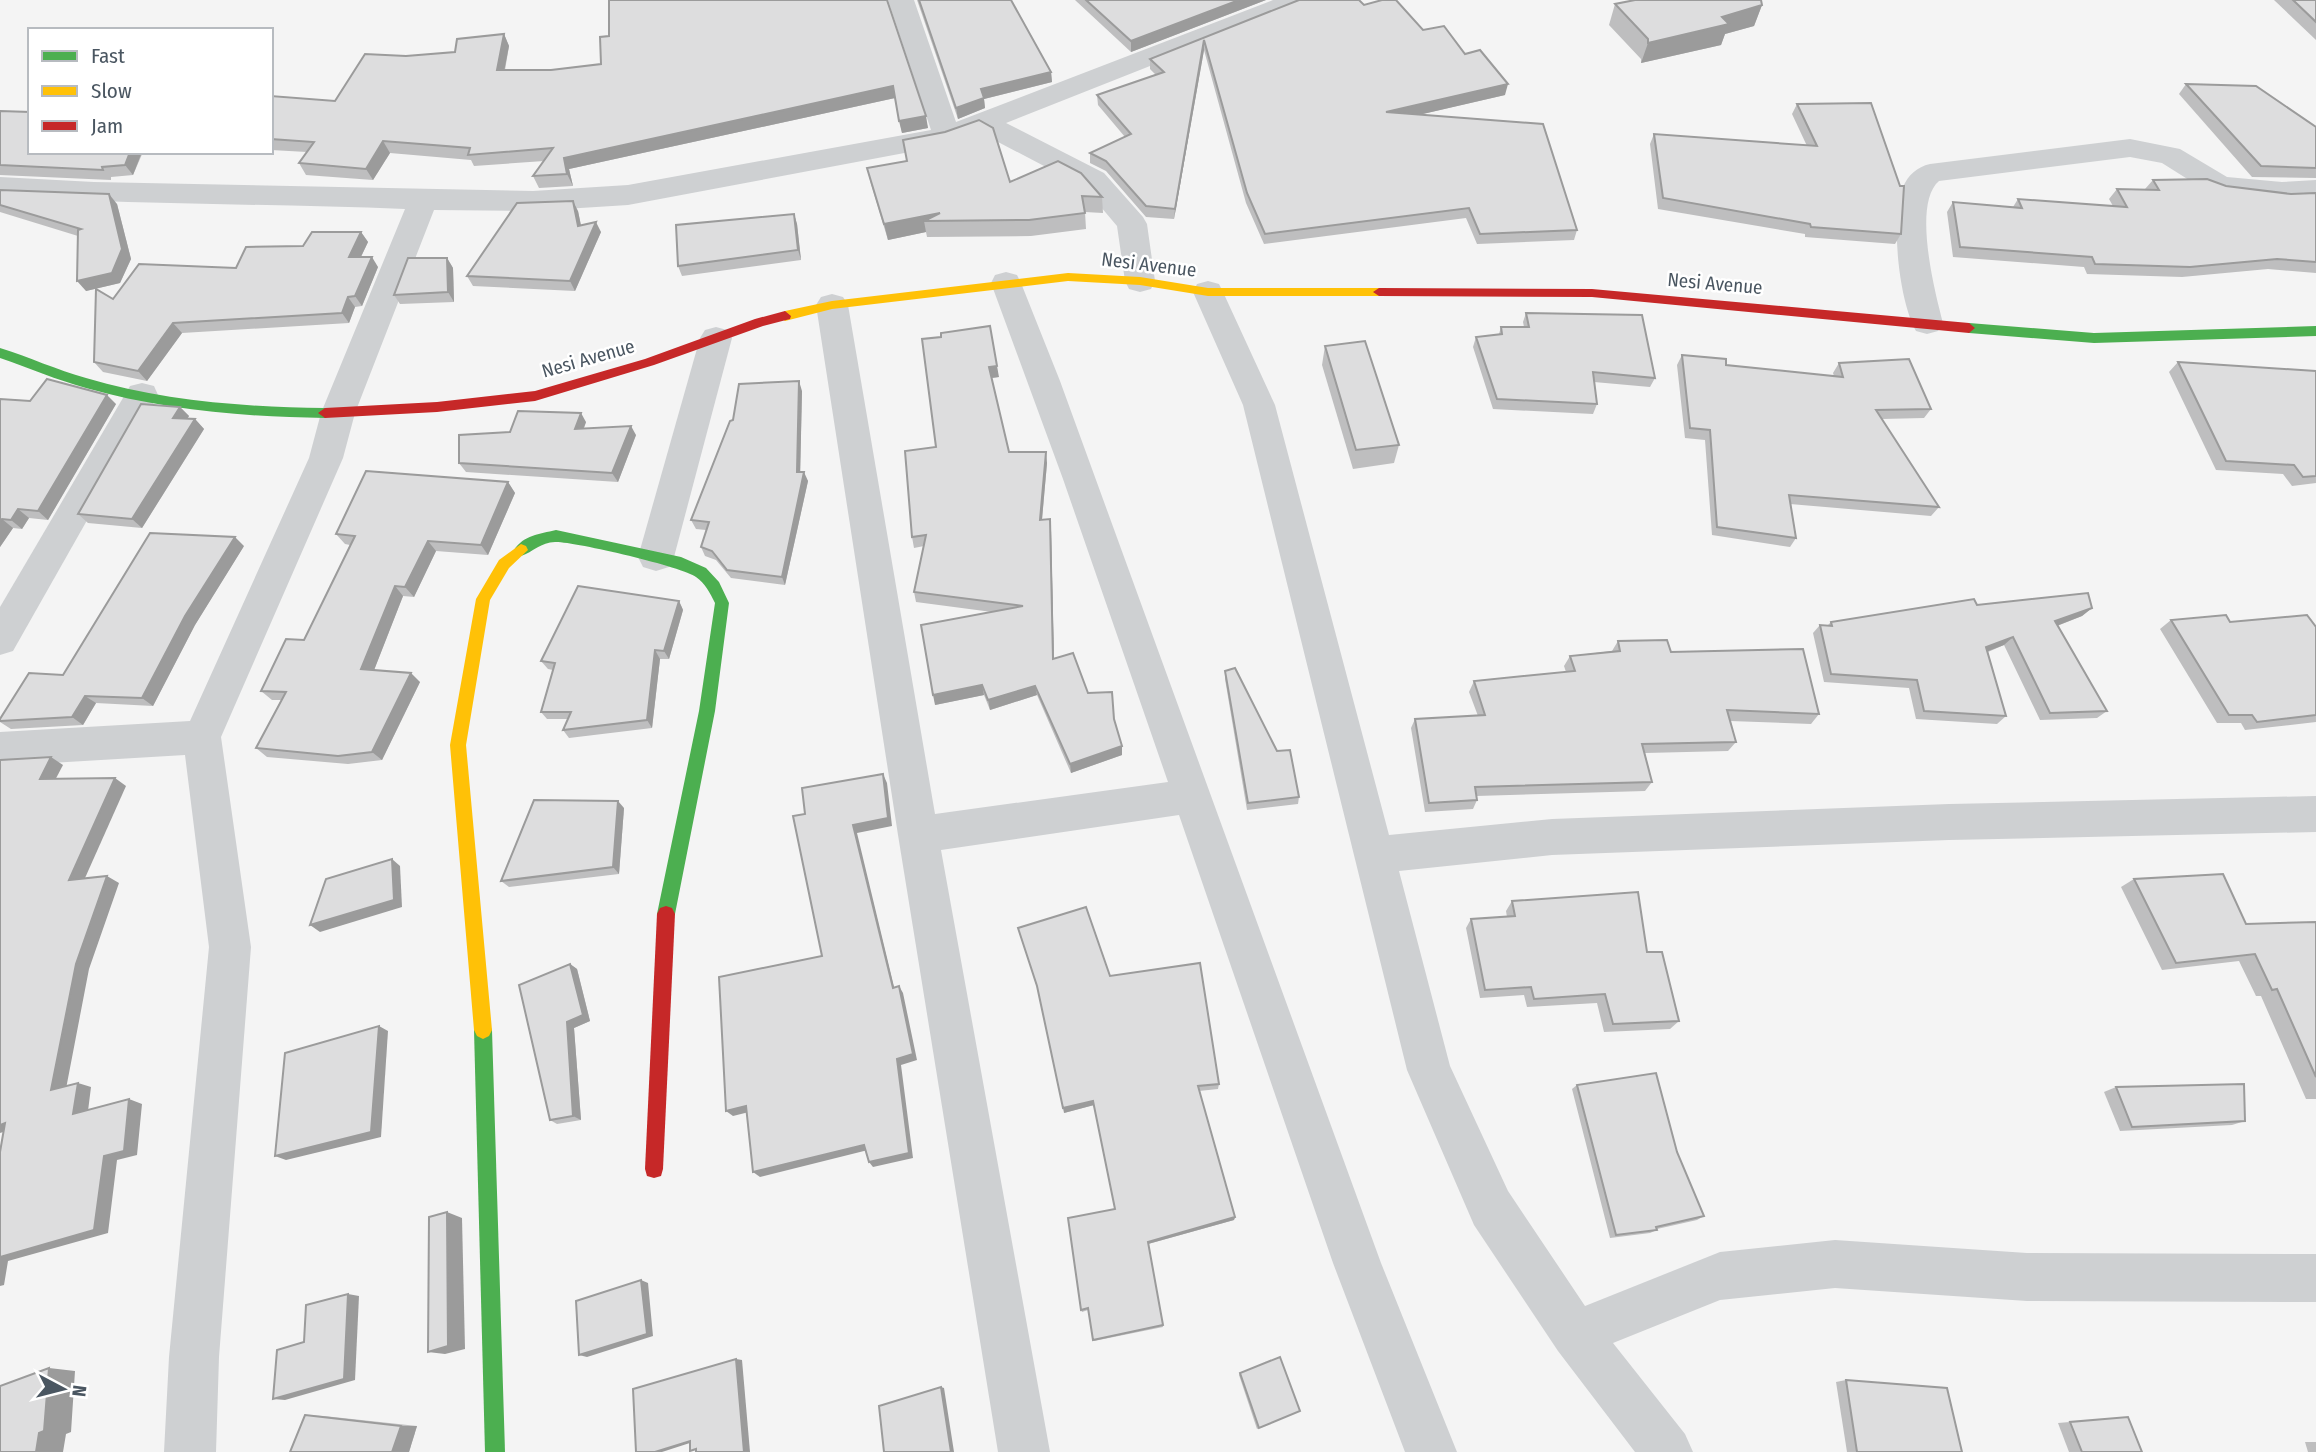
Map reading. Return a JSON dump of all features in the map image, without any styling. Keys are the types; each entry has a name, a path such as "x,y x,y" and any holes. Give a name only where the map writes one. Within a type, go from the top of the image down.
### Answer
{"street":[{"path":"901,0 947,136"},
{"path":"0,187 94,192 230,193 423,200 533,201 628,195 947,136 1296,0"},
{"path":"983,123 1094,180 1132,224 1140,281"},
{"path":"1927,323 1916,282 1914,233 1915,198 1919,182 1930,173 2039,157 2130,148 2170,155 2218,185 2282,192 2316,190"},
{"path":"190,1452 195,1343 230,947 202,737 326,458 338,413 423,200"},
{"name":"Nesi Avenue","path":"0,353 87,383 142,395 273,414 437,407 535,396 649,362 760,322 832,305 1068,277 1140,281 1208,292 1592,293 1927,323 2018,334 2094,338 2316,331"},
{"path":"1006,283 1076,463 1387,1347 1431,1452"},
{"path":"1208,292 1258,405 1429,1070 1491,1208 1575,1334 1667,1452"},
{"path":"832,305 918,835 1024,1452"},
{"path":"656,557 716,338"},
{"path":"0,640 142,395"},
{"path":"495,1452 484,1039 458,745 484,599 504,564 532,541 556,536 676,561 701,572 714,586 722,603 707,711 666,916 654,1169"},
{"path":"0,749 202,737"},
{"path":"918,835 1191,796"},
{"path":"1374,855 1552,837 1949,822 2316,814"},
{"path":"1575,1334 1720,1276 1835,1264 2027,1277 2316,1278"}],"building":[{"path":"609,0 887,0 926,116 899,121 893,86 564,158 567,174 533,176 553,148 468,155 470,148 383,141 366,169 299,163 314,142 273,139 273,96 335,101 365,54 406,56 455,52 457,39 504,34 497,70 551,70 601,64 600,37 609,36"},
{"path":"919,0 1011,0 1051,72 981,89 984,98 956,108"},
{"path":"1086,0 1239,0 1131,41"},
{"path":"1299,0 1359,0 1364,5 1382,0 1396,0 1423,30 1444,26 1465,54 1480,50 1508,84 1386,112 1543,124 1577,230 1480,234 1469,208 1265,234 1247,193 1204,40 1175,209 1146,206 1106,161 1090,153 1131,134 1097,95 1164,72 1150,59"},
{"path":"1635,0 1761,0 1762,5 1722,17 1729,24 1648,43 1648,39 1615,4"},
{"path":"2293,0 2316,0 2316,22"},
{"path":"2186,84 2256,86 2316,127 2316,168 2261,166"},
{"path":"1871,103 1900,186 1904,186 1901,234 1811,227 1810,224 1663,198 1654,134 1817,146 1797,104"},
{"path":"0,111 28,112 28,154 129,154 125,165 102,167 103,170 0,165"},
{"path":"979,120 993,128 1010,182 1058,161 1081,173 1102,197 1082,196 1085,213 1029,220 924,221 940,213 884,224 867,168 907,161 903,140 945,132"},
{"path":"2207,179 2226,186 2291,194 2316,193 2316,262 2277,259 2190,267 2095,264 2092,257 1960,247 1953,202 2022,208 2018,199 2127,207 2117,189 2159,190 2153,180"},
{"path":"0,190 109,194 122,249 112,273 77,281 78,230 81,229 0,205"},
{"path":"573,201 578,226 596,222 570,281 467,276 517,203"},
{"path":"794,214 798,250 678,266 676,225"},
{"path":"312,232 361,232 349,257 372,257 355,296 348,297 342,313 173,323 138,371 94,362 96,289 113,299 139,264 236,268 246,247 303,246"},
{"path":"408,258 447,258 448,292 394,295"},
{"path":"1526,313 1642,315 1655,378 1593,372 1597,404 1497,399 1476,337 1502,334 1501,327 1529,327"},
{"path":"990,326 997,366 989,367 1009,452 1046,452 1040,520 1050,519 1053,659 1073,653 1088,693 1112,692 1114,719 1122,746 1070,764 1035,686 988,700 982,685 933,695 921,625 1023,606 914,592 926,535 912,537 905,451 936,447 922,339 941,337 941,333"},
{"path":"1365,341 1399,445 1356,450 1325,346"},
{"path":"1682,355 1726,359 1726,365 1843,377 1839,363 1909,359 1931,409 1876,410 1939,507 1789,495 1796,538 1717,527 1710,430 1690,428"},
{"path":"2178,362 2316,371 2316,476 2303,477 2294,465 2226,461"},
{"path":"47,379 107,395 38,511 18,509 11,520 2,519 0,522 0,399 30,401"},
{"path":"799,381 797,472 804,472 782,577 727,570 712,551 701,547 709,522 691,520 730,421 733,420 739,384"},
{"path":"141,404 180,407 173,418 195,419 132,519 78,514"},
{"path":"518,411 581,413 575,429 631,426 612,473 459,463 459,435 510,432"},
{"path":"366,471 508,482 481,545 428,541 405,587 395,586 361,669 411,673 372,752 338,756 256,748 286,692 261,691 286,639 304,640 355,536 336,534"},
{"path":"150,533 235,537 185,616 142,698 85,696 72,717 0,721 29,673 63,675"},
{"path":"578,586 679,601 664,651 655,650 647,720 563,730 571,712 541,712 555,663 541,661"},
{"path":"2088,593 2092,608 2055,621 2107,711 2050,713 2013,637 1986,647 2006,716 1924,711 1917,680 1831,674 1820,625 1832,626 1831,622 1974,599 1977,605"},
{"path":"2226,615 2230,622 2307,615 2316,627 2316,715 2257,722 2252,715 2229,715 2171,620"},
{"path":"1667,640 1671,652 1803,649 1819,714 1727,710 1736,742 1642,744 1652,782 1475,787 1477,800 1429,803 1415,719 1485,715 1474,681 1575,671 1570,656 1620,651 1618,641"},
{"path":"1235,668 1277,751 1290,750 1299,797 1248,803 1225,671"},
{"path":"51,757 40,779 115,778 69,880 107,876 76,964 51,1090 78,1083 73,1114 129,1099 124,1151 104,1156 94,1230 0,1257 0,1152 5,1123 0,1125 0,760"},
{"path":"883,774 888,818 853,825 893,988 899,986 913,1054 897,1059 909,1153 869,1162 864,1145 753,1172 746,1106 726,1111 719,977 822,956 793,816 805,814 802,788"},
{"path":"534,800 618,801 613,867 501,881"},
{"path":"392,859 394,900 310,925 326,879"},
{"path":"2223,874 2246,924 2316,922 2316,1077 2277,989 2272,990 2255,954 2176,963 2134,879"},
{"path":"1638,892 1647,952 1662,952 1679,1021 1613,1024 1605,994 1534,999 1531,987 1485,990 1471,919 1515,916 1512,901"},
{"path":"1086,907 1110,976 1200,963 1219,1084 1198,1086 1235,1217 1148,1242 1163,1325 1093,1340 1088,1308 1081,1310 1068,1218 1115,1209 1093,1101 1063,1108 1037,986 1018,928"},
{"path":"570,964 583,1015 567,1022 573,1116 550,1120 519,985"},
{"path":"379,1026 371,1132 275,1156 285,1053"},
{"path":"1656,1073 1677,1152 1704,1216 1656,1227 1657,1230 1616,1235 1577,1085"},
{"path":"2244,1084 2245,1121 2132,1127 2116,1087"},
{"path":"447,1212 448,1346 428,1352 429,1217"},
{"path":"641,1280 647,1334 579,1355 576,1301"},
{"path":"348,1294 344,1379 273,1399 277,1350 304,1342 306,1305"},
{"path":"1280,1357 1300,1411 1259,1428 1240,1373"},
{"path":"736,1359 744,1452 696,1452 696,1449 690,1451 690,1441 655,1452 636,1452 633,1389"},
{"path":"49,1368 44,1431 39,1433 36,1452 0,1452 0,1386"},
{"path":"1846,1380 1947,1388 1962,1452 1857,1452"},
{"path":"941,1387 951,1452 884,1452 879,1406"},
{"path":"305,1415 401,1426 392,1452 290,1452"},
{"path":"2128,1417 2142,1452 2082,1452 2070,1422"}],"traffic: fast":[{"path":"1969,328 2094,338 2316,331"},
{"path":"0,353 86,383 143,396 236,409 325,413"},
{"path":"521,550 532,541 556,536 676,561 701,572 714,586 722,603 707,711 666,914"},
{"path":"483,1030 495,1452"}],"traffic: slow":[{"path":"785,316 832,305 1068,277 1140,281 1208,292 1379,292"},
{"path":"483,1030 458,745 483,599 504,564 521,550"}],"traffic: jam":[{"path":"1379,292 1592,293 1969,328"},
{"path":"325,413 437,407 535,396 649,362 760,322 785,316"},
{"path":"654,1169 666,914"}]}
